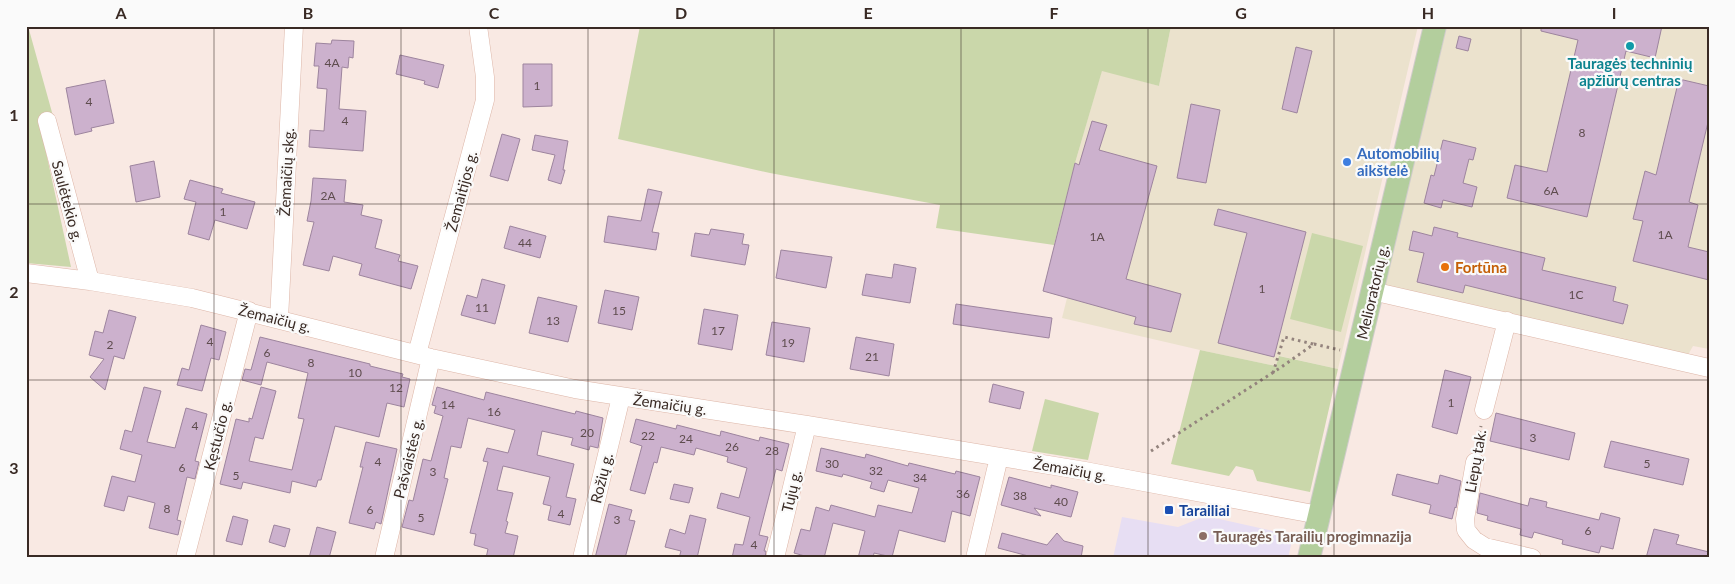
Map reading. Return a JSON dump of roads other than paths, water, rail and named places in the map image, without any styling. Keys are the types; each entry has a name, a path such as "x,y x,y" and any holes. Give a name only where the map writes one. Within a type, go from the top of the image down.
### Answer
{"main road":[{"name":"Melioratorių g.","path":"1309,558 1434,26"}],"street":[{"name":"Žemaičių skg.","path":"279,319 294,26"},
{"name":"Žemaitijos g.","path":"424,356 485,100 485,77 478,26"},
{"name":"Saulėtekio g.","path":"47,120 90,280"},
{"name":"Žemaičių g.","path":"26,273 90,280 192,298 424,356 575,389 807,424 1133,480 1319,515"},
{"path":"1372,290 1709,368"},
{"name":"Kęstučio g.","path":"185,558 249,311"},
{"name":"Liepų tak.","path":"1484,410 1507,321"},
{"name":"Pašvaistės g.","path":"384,558 424,356"},
{"name":"Rožių g.","path":"582,558 621,397"},
{"name":"Tujų g.","path":"775,558 807,424"},
{"path":"975,558 999,457"},
{"name":"Liepų tak.","path":"1475,462 1465,519 1466,530 1474,540 1485,547 1532,558"}],"place":[{"name":"Tauragės techninių apžiūrų centras","path":"1630,46"},
{"name":"Automobilių aikštelė","path":"1347,162"},
{"name":"Fortūna","path":"1445,267"},
{"name":"Tarailiai","path":"1169,510"},
{"name":"Tauragės Tarailių progimnazija","path":"1203,536"}]}
